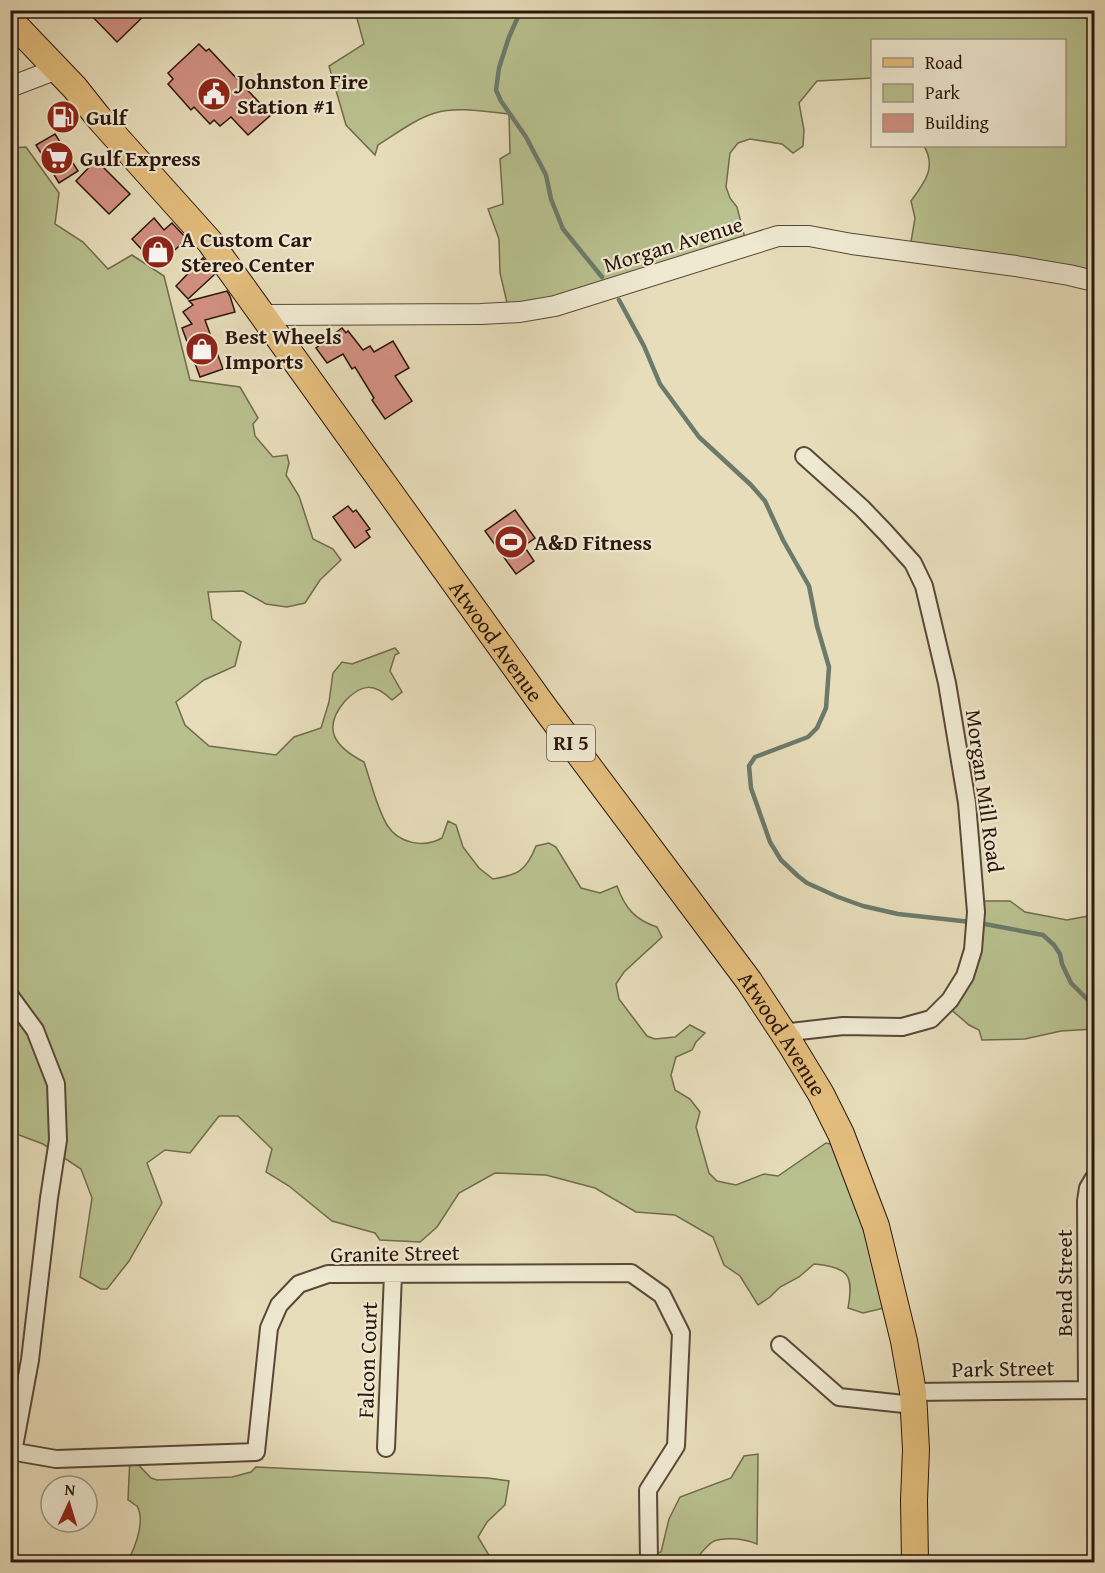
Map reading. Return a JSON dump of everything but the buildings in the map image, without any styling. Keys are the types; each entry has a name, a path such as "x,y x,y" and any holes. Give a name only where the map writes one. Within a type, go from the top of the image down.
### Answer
{"main road":[{"name":"Atwood Avenue","path":"15,18 57,69 210,242 544,707 749,981 821,1094 841,1134 873,1219 904,1341 913,1399 916,1450 915,1563"}],"street":[{"path":"10,87 57,69"},
{"name":"Morgan Avenue","path":"264,315 520,312 555,306 778,236 809,236 1016,266 1095,281"},
{"name":"Morgan Mill Road","path":"782,1032 843,1026 902,1027 931,1019 950,1000 965,976 973,950 976,912 965,793 948,683 924,586 913,563 885,532 804,456"},
{"path":"10,996 34,1030 56,1084 58,1140 30,1360 12,1451"},
{"name":"Bend Street","path":"1091,1390 1086,1201 1088,1188 1095,1178"},
{"name":"Granite Street","path":"12,1451 56,1459 256,1452 269,1328 279,1305 299,1284 328,1274 631,1273 662,1295 681,1333 676,1446 648,1490 649,1563"},
{"name":"Falcon Court","path":"386,1448 393,1274"},
{"name":"Park Street","path":"780,1345 839,1397 913,1399 1091,1390"}],"green space":[{"path":"355,11 1094,11 1094,280 910,248 915,218 911,201 924,181 929,168 928,154 924,147 1066,147 1066,39 871,39 871,78 817,81 799,103 804,130 803,146 793,153 782,144 750,139 738,143 730,153 726,187 737,207 746,242 555,306 508,307 500,273 499,239 488,209 503,204 500,159 510,153 509,114 462,110 435,113 413,123 378,145 375,155 346,125 329,66 364,44"},
{"path":"26,147 59,193 55,224 83,242 108,269 132,255 164,276 190,380 240,387 258,418 253,424 255,436 273,457 287,455 289,463 286,475 299,496 313,539 333,549 341,560 320,580 305,603 287,607 266,604 243,591 208,592 212,619 241,642 235,666 204,680 176,702 185,725 209,746 276,755 294,737 321,728 329,702 333,673 342,662 352,664 395,648 399,653 395,655 390,671 402,692 392,700 374,688 368,687 357,691 345,701 338,711 333,729 345,750 364,762 387,825 405,840 428,843 442,838 448,821 456,825 463,847 479,868 493,879 509,876 520,870 529,861 536,846 549,843 556,847 581,888 600,893 617,886 632,912 643,921 657,927 662,937 624,972 616,984 619,999 647,1036 655,1039 675,1037 690,1025 705,1033 692,1050 676,1057 671,1075 675,1090 690,1099 700,1112 696,1127 709,1173 717,1181 736,1185 764,1174 778,1176 826,1143 847,1148 893,1306 863,1313 848,1308 850,1288 846,1275 835,1268 814,1264 758,1305 740,1276 724,1265 713,1237 675,1215 636,1212 595,1188 546,1175 495,1173 459,1193 437,1227 420,1242 380,1240 375,1233 332,1221 289,1186 266,1172 272,1149 238,1116 219,1116 190,1153 165,1150 147,1163 162,1203 129,1261 107,1289 101,1289 80,1277 92,1198 81,1169 43,1144 11,1132 10,148"},
{"path":"976,901 1010,901 1025,912 1067,920 1094,915 1094,1029 1061,1031 1025,1039 982,1040 979,1030 969,1025 948,1007 965,977"},
{"path":"758,1454 757,1544 738,1539 722,1539 708,1545 694,1562 626,1562 661,1552 669,1519 680,1497 731,1478 744,1456"},
{"path":"130,1456 151,1478 157,1480 232,1477 251,1472 256,1467 488,1478 509,1481 505,1505 487,1522 478,1537 493,1562 115,1562 130,1557 140,1525 137,1506 128,1500"}],"waterway":[{"path":"521,10 499,68 496,90 526,137 546,175 551,199 563,229 602,277"},
{"path":"619,300 644,346 660,384 699,437 765,501 783,540 809,586 817,626 829,667 826,708 817,728 808,737 755,757 749,766 751,788 770,842 781,860 798,876 807,883 838,897 863,906 898,914 971,922"},
{"path":"979,923 1043,935 1060,954 1071,983 1094,1003"}],"place":[{"name":"Johnston Fire Station #1","path":"214,94"},
{"name":"Gulf","path":"63,117"},
{"name":"Gulf Express","path":"57,158"},
{"name":"A Custom Car Stereo Center","path":"158,252"},
{"name":"Best Wheels Imports","path":"202,349"},
{"name":"A&D Fitness","path":"511,542"}]}
